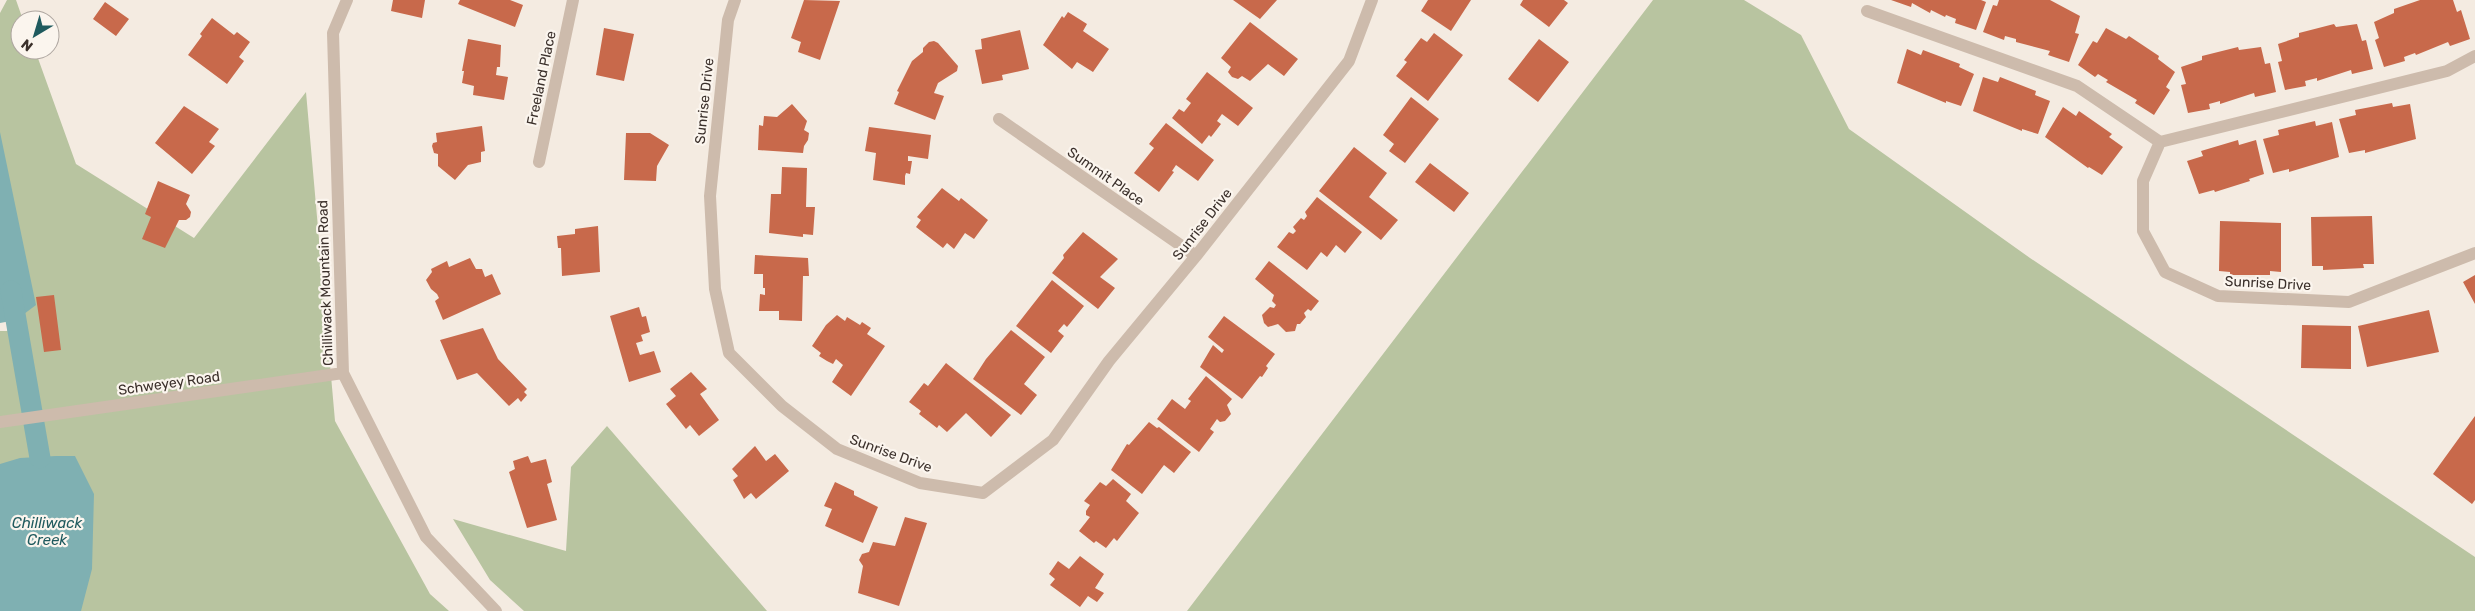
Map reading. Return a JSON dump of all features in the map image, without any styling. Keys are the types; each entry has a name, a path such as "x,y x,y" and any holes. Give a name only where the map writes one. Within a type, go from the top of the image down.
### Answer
{"street":[{"name":"Chilliwack Mountain Road","path":"347,0 333,34 343,373 426,537 496,611"},
{"name":"Freeland Place","path":"539,162 573,0"},
{"name":"Sunrise Drive","path":"735,0 728,20 710,196 717,298 729,353 782,406 837,449 920,483 983,492 1053,440 1109,361 1196,256 1349,61 1372,0"},
{"path":"1867,11 2076,86 2160,142 2447,71 2475,56"},
{"name":"Summit Place","path":"1000,119 1196,256"},
{"name":"Sunrise Drive","path":"2160,142 2143,181 2143,231 2165,272 2218,296 2349,302 2475,253"},
{"name":"Schweyey Road","path":"0,422 343,373"}],"green space":[{"path":"7,0 16,0 20,10 10,10 10,60 39,60 76,164 194,238 306,92 335,421 430,594 449,611 29,611 0,601 0,331 7,331 15,320 0,216 0,13"},
{"path":"1653,0 1744,0 1801,35 1849,129 2030,258 2475,557 2475,611 1187,611"},
{"path":"607,426 767,611 524,611 490,580 453,519 566,551 571,467"}],"water":[{"path":"0,132 36,305 16,320 0,323"},
{"name":"Chilliwack Creek","path":"75,456 94,494 92,569 81,611 0,611 0,464 20,458"}],"building":[{"path":"393,0 425,0 422,18 391,11"},
{"path":"460,0 510,0 523,5 515,27 458,4"},
{"path":"804,0 840,1 820,60 798,52 801,42 791,38"},
{"path":"1233,0 1277,0 1260,19"},
{"path":"1428,0 1471,0 1451,31 1421,11"},
{"path":"1523,0 1564,0 1568,3 1549,27 1520,5"},
{"path":"1891,0 1981,0 1986,2 1976,30 1955,23 1956,19 1946,15 1945,17 1931,10 1930,13 1912,3 1911,7"},
{"path":"1999,0 2050,0 2080,16 2075,33 2079,34 2069,62 2048,55 2050,51 2016,42 2016,39 2005,36 2004,40 1983,32 1993,5 1997,6"},
{"path":"2420,0 2453,0 2457,12 2461,10 2470,39 2450,46 2448,42 2416,55 2415,53 2404,57 2405,61 2384,67 2375,40 2379,38 2374,22 2394,13 2394,9"},
{"path":"105,2 129,19 116,36 93,19"},
{"path":"1068,12 1087,24 1083,31 1109,49 1093,72 1077,62 1072,69 1043,45 1062,16 1064,18"},
{"path":"212,18 234,35 237,32 250,42 239,57 244,61 227,84 188,55"},
{"path":"1250,22 1298,59 1284,76 1268,64 1250,81 1242,76 1238,79 1232,77 1228,72 1231,67 1221,58"},
{"path":"2334,24 2336,27 2357,24 2362,41 2366,40 2373,69 2352,74 2351,70 2317,81 2317,78 2305,81 2306,86 2285,90 2278,62 2282,61 2278,44 2299,37 2299,33"},
{"path":"604,28 634,34 624,81 596,75"},
{"path":"2106,28 2126,39 2129,36 2159,56 2158,59 2175,72 2166,87 2170,90 2154,115 2135,103 2137,100 2106,82 2108,80 2098,74 2095,77 2078,65 2093,41 2097,43"},
{"path":"1020,30 1029,69 1002,75 1003,80 982,84 975,50 982,49 981,39"},
{"path":"1434,33 1463,55 1428,101 1396,76 1407,62 1404,60 1421,38 1427,42"},
{"path":"468,39 501,45 500,67 497,67 496,75 508,77 504,100 473,95 474,86 462,83 464,71 462,71"},
{"path":"1539,39 1569,62 1538,102 1508,79"},
{"path":"934,41 938,43 958,66 957,71 938,83 934,93 944,96 935,120 894,104 899,92 897,91 912,61 923,52 923,48 929,42"},
{"path":"2238,47 2239,50 2261,47 2265,64 2270,63 2276,92 2255,97 2254,93 2220,104 2220,101 2209,104 2210,109 2188,113 2181,85 2186,84 2181,67 2202,60 2202,56"},
{"path":"1907,49 1921,55 1923,50 1960,64 1959,67 1974,74 1961,106 1946,101 1946,103 1897,83"},
{"path":"1207,72 1253,108 1238,126 1222,114 1217,121 1221,124 1211,137 1209,135 1202,144 1172,118 1179,109 1184,112 1191,103 1186,99"},
{"path":"1983,77 1998,82 2000,77 2036,91 2035,95 2050,101 2038,134 2022,129 2022,131 1973,111"},
{"path":"1411,97 1439,119 1405,163 1389,151 1394,144 1383,135"},
{"path":"2392,103 2393,107 2410,104 2416,139 2365,153 2365,150 2349,153 2339,119 2356,115 2355,110"},
{"path":"792,104 807,121 804,130 809,133 803,153 758,150 759,125 763,126 764,116 777,117"},
{"path":"184,106 219,129 209,142 215,146 192,174 155,143"},
{"path":"2063,107 2076,116 2079,111 2112,134 2109,137 2123,147 2102,175 2088,168 2045,137"},
{"path":"2315,121 2316,126 2332,122 2339,157 2289,172 2289,169 2273,173 2263,139 2279,135 2278,130"},
{"path":"1166,123 1214,160 1198,181 1176,165 1172,171 1174,172 1159,192 1134,173 1154,148 1149,144"},
{"path":"482,126 485,151 481,152 481,162 468,165 455,180 438,166 438,154 434,153 432,146 433,143 437,142 436,133"},
{"path":"869,127 931,135 928,159 908,156 908,161 912,161 910,174 906,173 905,176 905,185 873,180 876,153 865,151"},
{"path":"626,133 650,133 669,145 657,166 656,181 624,180"},
{"path":"2238,140 2239,145 2256,140 2264,174 2249,179 2250,181 2215,192 2214,190 2199,194 2187,161 2203,156 2201,151"},
{"path":"1354,147 1387,173 1369,197 1398,220 1381,240 1319,191"},
{"path":"1430,163 1469,193 1454,212 1415,182"},
{"path":"782,167 807,168 806,207 815,207 813,235 803,234 803,237 769,233 771,194 781,194"},
{"path":"158,181 190,195 186,204 191,212 190,217 186,220 179,220 165,248 142,239 151,217 145,214"},
{"path":"942,188 959,201 961,198 988,220 974,239 965,233 954,249 947,243 943,248 916,227 921,220 917,217"},
{"path":"1317,197 1362,232 1345,253 1336,245 1327,257 1321,252 1307,270 1277,247 1289,232 1293,234 1296,231 1293,227 1301,218 1304,220 1307,216 1305,212"},
{"path":"2372,216 2374,264 2363,264 2364,268 2323,270 2323,266 2312,266 2311,217"},
{"path":"2220,221 2281,223 2281,272 2270,271 2270,275 2230,275 2230,272 2219,271"},
{"path":"598,226 600,272 562,276 561,248 558,248 557,236 575,234 575,229"},
{"path":"1083,232 1118,259 1100,277 1115,288 1098,309 1052,273 1064,258 1063,255"},
{"path":"755,255 808,258 809,276 803,276 802,321 779,320 779,311 759,311 760,294 765,295 765,288 763,288 763,274 754,274"},
{"path":"470,258 476,269 482,269 485,277 492,274 501,294 443,320 435,301 439,298 426,280 432,272 431,269 447,261 449,267"},
{"path":"1269,261 1319,301 1311,311 1308,309 1304,313 1306,317 1300,324 1297,324 1295,331 1286,332 1278,324 1268,327 1264,323 1262,315 1270,307 1274,308 1276,305 1272,301 1274,295 1255,279"},
{"path":"2475,275 2475,304 2463,282"},
{"path":"1052,280 1084,306 1067,327 1064,324 1058,331 1064,336 1051,353 1016,326"},
{"path":"54,295 61,350 44,352 36,297"},
{"path":"639,307 642,317 646,316 650,332 641,335 643,341 636,343 640,355 654,351 661,372 629,382 610,316"},
{"path":"2429,310 2439,352 2367,367 2358,326"},
{"path":"837,315 845,321 847,317 860,325 862,322 871,328 867,334 885,346 851,396 832,382 843,365 836,359 833,364 827,361 819,356 821,353 812,346 826,325"},
{"path":"1224,316 1275,354 1266,366 1268,368 1262,377 1260,376 1242,399 1200,367 1213,345 1222,353 1224,350 1208,337"},
{"path":"2302,325 2351,326 2351,369 2301,368"},
{"path":"483,328 498,359 527,389 524,392 527,395 521,402 518,398 509,406 477,373 457,380 440,340"},
{"path":"1011,330 1045,357 1024,384 1037,395 1021,415 973,379 986,359"},
{"path":"946,363 1011,415 991,437 966,413 947,432 939,425 937,428 919,414 921,411 909,402 924,383 928,386"},
{"path":"691,372 707,389 700,394 719,420 699,436 690,425 686,429 666,404 676,396 670,389"},
{"path":"1206,376 1232,399 1227,405 1231,414 1225,421 1220,422 1217,419 1210,429 1214,432 1199,452 1157,419 1172,399 1185,409 1191,401 1188,399"},
{"path":"2475,416 2475,500 2472,504 2433,474"},
{"path":"1149,422 1157,428 1159,427 1191,452 1174,473 1164,465 1142,494 1111,470 1127,444 1129,445"},
{"path":"755,446 766,461 775,454 789,471 756,499 751,493 744,499 733,480 738,476 732,469"},
{"path":"528,456 531,463 546,459 552,482 547,484 557,520 527,528 509,472 515,469 513,461"},
{"path":"1113,479 1131,494 1126,501 1139,513 1117,541 1114,538 1106,548 1096,541 1094,543 1079,531 1090,517 1086,515 1086,511 1090,505 1084,501 1100,482 1106,486"},
{"path":"835,482 854,491 854,495 878,507 863,543 825,526 832,509 824,506"},
{"path":"905,517 927,523 899,606 858,593 863,566 859,560 862,554 869,552 873,542 895,546"},
{"path":"1080,556 1104,574 1095,588 1104,593 1097,602 1088,596 1080,607 1050,585 1055,579 1049,574 1058,561 1069,569"}],"waterway":[{"name":"Chilliwack Creek","path":"11,291 40,458"}]}
